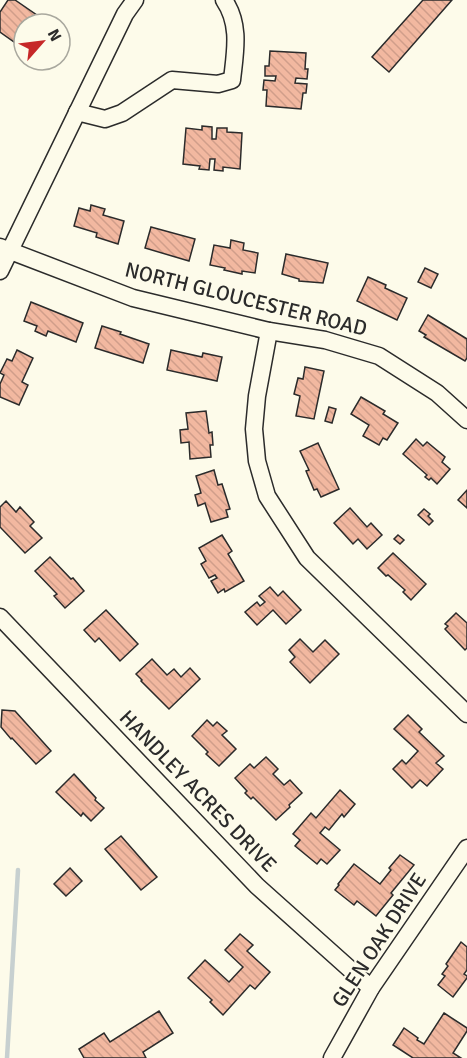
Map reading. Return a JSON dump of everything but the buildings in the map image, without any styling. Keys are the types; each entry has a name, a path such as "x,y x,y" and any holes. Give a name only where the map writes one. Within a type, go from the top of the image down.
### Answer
{"street":[{"path":"0,271 5,249 77,112 125,14 135,0"},
{"path":"77,112 105,119 122,113 172,81 218,84 232,80 236,28 231,11 224,0"},
{"name":"NORTH GLOUCESTER ROAD","path":"5,249 133,298 269,331 325,340 379,356 437,393 467,420"},
{"path":"269,331 257,396 254,429 257,460 267,496 307,558 467,714"},
{"name":"HANDLEY ACRES DRIVE","path":"0,617 258,886 371,988"},
{"name":"GLEN OAK DRIVE","path":"332,1058 371,988 467,848"}],"waterway":[{"path":"7,1058 18,870"}]}
